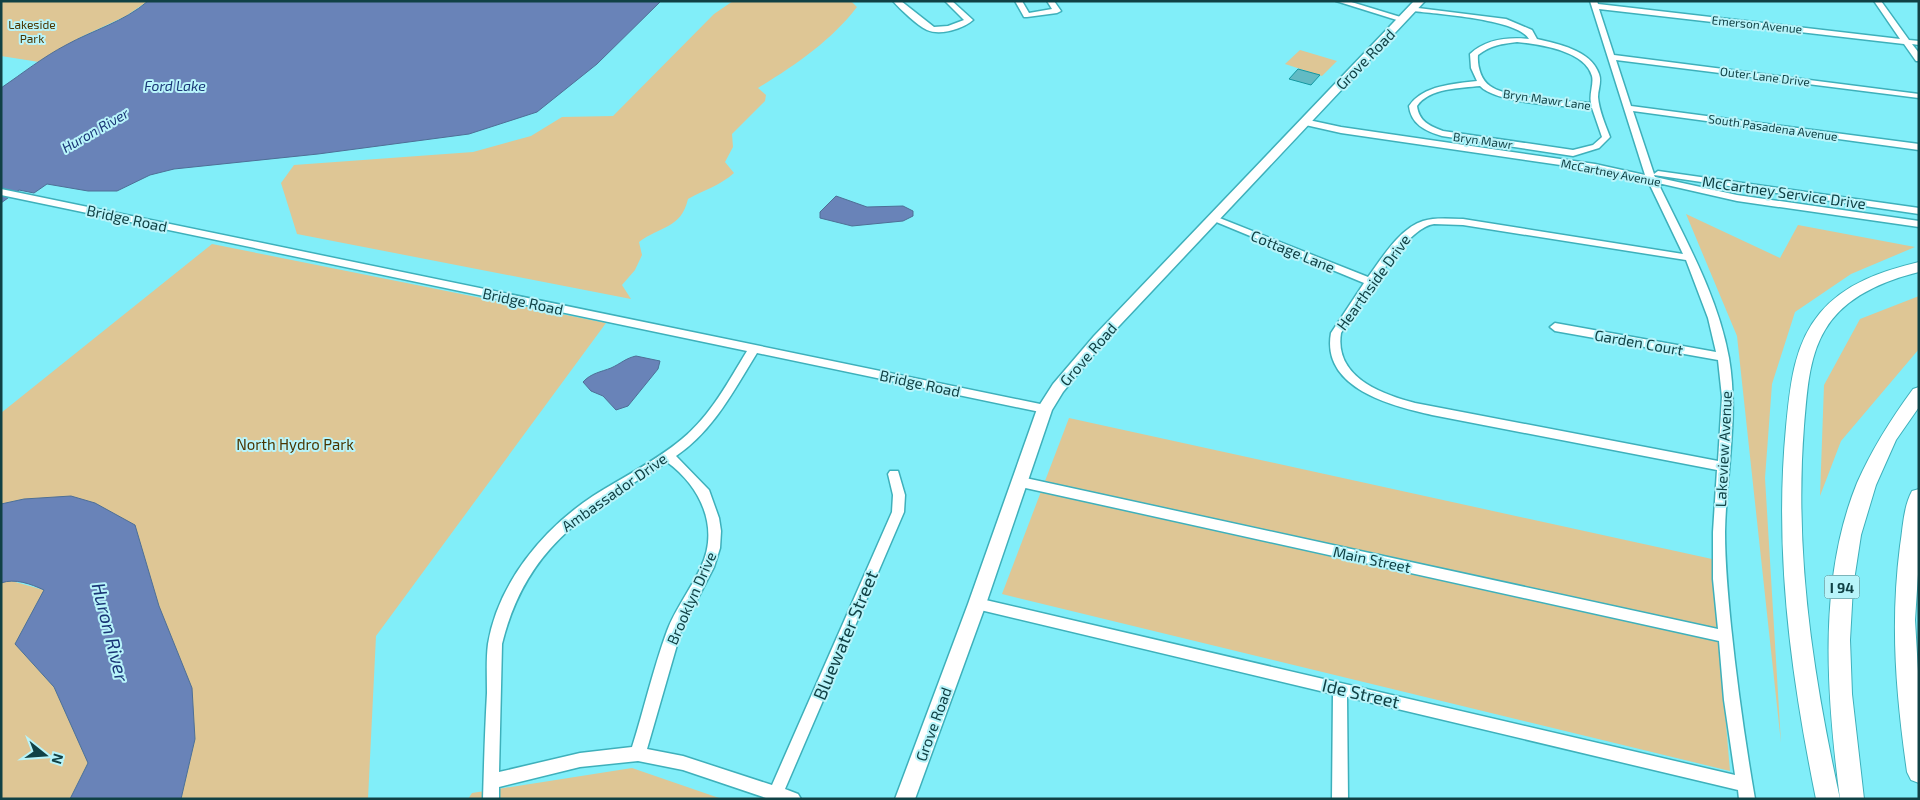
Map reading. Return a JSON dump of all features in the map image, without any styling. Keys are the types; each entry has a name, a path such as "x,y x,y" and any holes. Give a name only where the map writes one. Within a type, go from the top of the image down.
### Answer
{"highway":[{"path":"1828,799 1810,708 1798,625 1792,542 1791,479 1800,384 1806,355 1816,330 1832,310 1854,292 1880,278 1919,267"},
{"name":"I 94","path":"1852,799 1845,750 1840,638 1842,590 1849,545 1857,510 1883,445 1905,409 1919,393"},
{"path":"1919,496 1916,502 1906,583 1904,619 1908,694 1919,772"}],"main road":[{"name":"Grove Road","path":"906,799 978,604 1045,409 1058,388 1099,339 1410,11"}],"street":[{"path":"896,1 929,28 939,30 969,20 948,1"},
{"path":"1018,1 1027,15 1057,11 1050,1"},
{"path":"1339,1 1507,27 1518,32 1524,42"},
{"path":"1360,1 1370,5"},
{"path":"1877,1 1919,59"},
{"name":"Emerson Avenue","path":"1594,4 1919,43"},
{"name":"Lakeview Avenue","path":"1594,4 1650,176 1690,258 1713,318 1723,357 1728,396 1719,532 1720,579 1731,700 1747,799"},
{"path":"1410,11 1503,21 1529,32 1535,43"},
{"name":"Bryn Mawr Lane","path":"1495,41 1535,43 1554,45 1570,51 1583,59 1593,69 1597,78 1594,93 1597,106 1511,96 1489,90 1482,83 1476,72 1473,60 1474,54 1480,47 1495,41"},
{"name":"Outer Lane Drive","path":"1611,57 1919,96"},
{"name":"Bryn Mawr","path":"1482,83 1448,88 1422,95 1414,101 1412,110 1414,115 1425,126 1442,133 1573,153 1599,146 1605,140 1597,106"},
{"name":"South Pasadena Avenue","path":"1627,108 1919,147"},
{"name":"McCartney Avenue","path":"1304,122 1342,130 1650,176 1737,198 1919,224"},
{"name":"McCartney Service Drive","path":"1650,176 1919,211"},
{"name":"Bridge Road","path":"1,192 1045,409"},
{"name":"Cottage Lane","path":"1214,219 1371,282"},
{"name":"Hearthside Drive","path":"1690,258 1463,222 1441,221 1424,223 1412,230 1398,244 1336,332 1332,345 1336,358 1346,372 1372,392 1389,399 1444,412 1722,466"},
{"name":"Garden Court","path":"1555,327 1723,357"},
{"name":"Ambassador Drive","path":"490,799 495,644 500,621 509,598 536,556 566,524 692,438 707,423 754,348"},
{"name":"Brooklyn Drive","path":"638,754 674,630 708,567 714,548 713,518 703,490 668,454"},
{"name":"Bluewater Street","path":"776,793 898,512 899,495 894,474"},
{"name":"Main Street","path":"1021,482 1724,636"},
{"name":"Ide Street","path":"978,604 1744,784"},
{"path":"1340,688 1340,799"},
{"path":"491,781 580,760 638,754 683,763 793,799"}],"green space":[{"name":"Lakeside Park","path":"1,1 148,1 126,16 81,37 39,62 1,56"},
{"path":"733,1 851,1 857,7 824,42 758,88 766,95 765,101 732,134 733,147 725,162 734,173 718,184 688,199 685,209 675,222 639,242 642,255 635,270 622,285 631,299 297,234 281,183 294,165 473,152 531,136 562,117 613,116 714,14"},
{"path":"1300,50 1337,61 1322,76 1285,64"},
{"path":"1686,214 1780,258 1798,225 1915,247 1851,274 1795,312 1772,384 1765,478 1781,743 1737,336"},
{"name":"North Hydro Park","path":"212,244 606,323 376,636 368,799 181,799 195,739 135,525 24,499 1,504 1,413"},
{"path":"1919,296 1919,349 1841,441 1820,496 1824,385 1860,319"},
{"path":"1069,418 1712,559 1730,771 1002,594"},
{"path":"8,580 44,590 15,644 54,687 88,763 70,799 1,799 1,583"},
{"path":"632,768 722,799 468,799 472,793"}],"water":[{"name":"Ford Lake","path":"148,1 661,1 597,64 537,112 469,134 318,154 174,169 150,175 117,191 88,191 47,184 34,193 19,190 1,203 1,88 41,60 76,40 129,15"},
{"path":"836,196 867,207 903,206 913,211 913,216 903,221 852,226 820,218 820,212"},
{"path":"636,356 660,361 658,369 628,406 616,410 603,396 591,391 583,382 593,375"},
{"name":"Huron River","path":"71,496 95,503 135,525 159,606 192,688 195,739 181,799 70,799 88,763 54,687 15,644 44,590 17,581 1,583 1,504 24,499"}],"building":[{"path":"1298,69 1320,75 1311,85 1289,79"}]}
